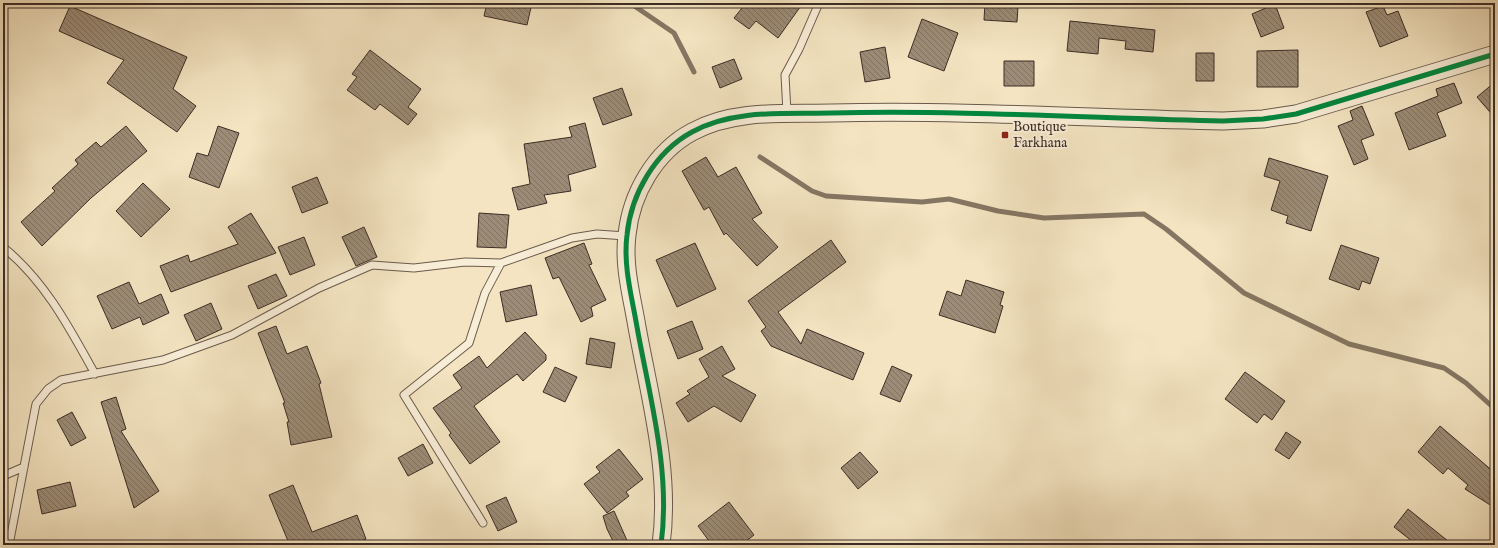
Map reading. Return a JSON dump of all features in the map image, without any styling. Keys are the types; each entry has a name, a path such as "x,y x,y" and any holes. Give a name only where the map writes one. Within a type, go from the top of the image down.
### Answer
{"street":[{"path":"661,545 664,496 661,460 628,277 626,236 633,206 647,176 666,150 692,131 723,120 762,115 788,114 886,112 1223,122 1263,119 1296,114 1495,54"}],"lane":[{"path":"788,114 785,75 819,3"},
{"path":"9,545 36,404 48,389 61,380 163,360 232,335 319,288 372,264 414,268 453,263 501,263 572,238 597,234 626,236"},
{"path":"3,247 38,280 63,316 95,374"},
{"path":"483,523 404,395 469,343 485,293 501,263"},
{"path":"3,476 24,467"}],"building":[{"path":"487,3 532,3 527,25 484,16"},
{"path":"746,3 803,3 778,38 756,21 749,29 734,18"},
{"path":"985,3 1018,6 1017,22 984,20"},
{"path":"1275,4 1284,28 1261,37 1252,14"},
{"path":"70,6 187,57 173,89 196,106 177,132 107,83 124,60 59,31"},
{"path":"1383,6 1387,15 1398,11 1408,36 1380,47 1366,12"},
{"path":"922,19 958,33 944,71 908,57"},
{"path":"1070,21 1155,30 1153,52 1125,49 1126,41 1099,38 1098,54 1067,51"},
{"path":"885,47 890,78 865,82 860,52"},
{"path":"370,50 421,89 408,107 417,114 408,125 380,104 375,110 347,90 357,77 352,74"},
{"path":"1298,50 1298,87 1257,87 1257,51"},
{"path":"1196,53 1214,53 1214,81 1196,81"},
{"path":"734,59 742,79 720,88 712,67"},
{"path":"1004,61 1034,61 1034,86 1004,86"},
{"path":"1495,82 1495,118 1477,97"},
{"path":"1454,83 1462,103 1437,113 1446,136 1409,150 1395,113 1438,96 1436,89"},
{"path":"622,88 632,115 603,125 593,98"},
{"path":"1362,106 1374,135 1361,140 1368,159 1354,165 1338,126 1353,120 1350,111"},
{"path":"585,123 596,167 568,175 571,191 544,195 547,203 518,210 512,188 530,184 524,144 572,137 569,127"},
{"path":"126,126 147,151 91,198 42,246 21,222 55,191 52,188 78,164 75,160 96,142 101,147"},
{"path":"218,126 239,133 219,188 189,177 197,153 208,156"},
{"path":"706,157 718,177 736,167 762,213 752,219 778,247 757,266 726,233 724,235 709,207 704,210 682,171"},
{"path":"1269,158 1328,176 1311,231 1286,223 1288,216 1271,210 1280,181 1264,176"},
{"path":"317,177 328,203 302,213 292,187"},
{"path":"143,183 170,209 141,237 116,211"},
{"path":"251,213 276,253 171,292 160,266 188,255 190,262 238,244 228,227"},
{"path":"479,213 509,215 506,248 477,247"},
{"path":"364,227 377,257 356,266 342,237"},
{"path":"304,237 315,265 290,275 278,247"},
{"path":"831,240 846,262 778,312 801,344 807,329 864,353 853,380 771,346 761,331 766,327 748,301"},
{"path":"584,243 592,264 589,265 606,300 591,307 593,316 581,322 559,277 553,279 545,258"},
{"path":"695,243 716,289 677,307 656,260"},
{"path":"1341,245 1379,258 1370,284 1362,281 1359,290 1329,279"},
{"path":"276,274 287,296 258,309 248,286"},
{"path":"966,280 1004,292 1000,305 1003,306 995,333 939,315 947,291 961,296"},
{"path":"129,282 139,304 161,294 169,313 143,325 140,317 112,329 97,296"},
{"path":"531,285 537,315 506,322 500,292"},
{"path":"211,303 222,329 196,341 184,315"},
{"path":"692,321 703,349 678,359 667,331"},
{"path":"276,326 287,354 307,346 321,383 319,384 332,437 291,445 287,422 289,422 283,403 285,403 258,333"},
{"path":"525,332 546,355 546,360 523,381 517,374 474,406 500,442 470,464 449,435 451,433 433,408 462,388 453,375 479,356 487,368"},
{"path":"590,338 615,343 611,368 586,364"},
{"path":"722,346 735,369 722,376 756,395 741,422 714,406 688,422 676,403 690,394 687,391 709,377 699,359"},
{"path":"892,366 912,375 900,402 880,394"},
{"path":"555,367 577,377 565,402 543,392"},
{"path":"1245,372 1285,401 1272,420 1264,414 1257,423 1225,399"},
{"path":"116,397 126,429 121,431 159,491 134,508 101,402"},
{"path":"72,412 86,438 71,446 57,420"},
{"path":"1440,426 1495,473 1495,508 1465,489 1468,485 1448,468 1443,474 1418,452"},
{"path":"1286,432 1301,442 1289,459 1275,450"},
{"path":"423,444 433,463 408,476 398,458"},
{"path":"619,449 643,479 626,492 629,496 607,513 584,484 600,472 596,467"},
{"path":"860,452 878,472 858,489 841,468"},
{"path":"70,482 76,506 42,514 37,490"},
{"path":"293,485 312,532 357,515 366,539 350,545 346,545 344,540 332,545 282,545 288,541 269,495"},
{"path":"506,497 517,522 498,531 486,506"},
{"path":"729,502 754,535 741,545 712,545 698,526"},
{"path":"1408,509 1453,545 1417,545 1394,527"},
{"path":"614,511 629,545 615,545 607,529 603,516"}],"waterway":[{"path":"630,3 674,33 694,72"},
{"path":"760,157 812,191 826,196 922,202 949,199 998,211 1044,218 1144,214 1166,229 1244,293 1349,344 1444,368 1466,383 1495,409"}],"cycle path":[{"path":"661,545 663,490 658,436 627,270 626,247 629,220 634,204 647,176 667,151 679,140 692,132 725,119 778,113 880,112 1223,121 1263,119 1296,114 1495,54"}],"place":[{"name":"Boutique Farkhana","path":"1005,135"}]}
